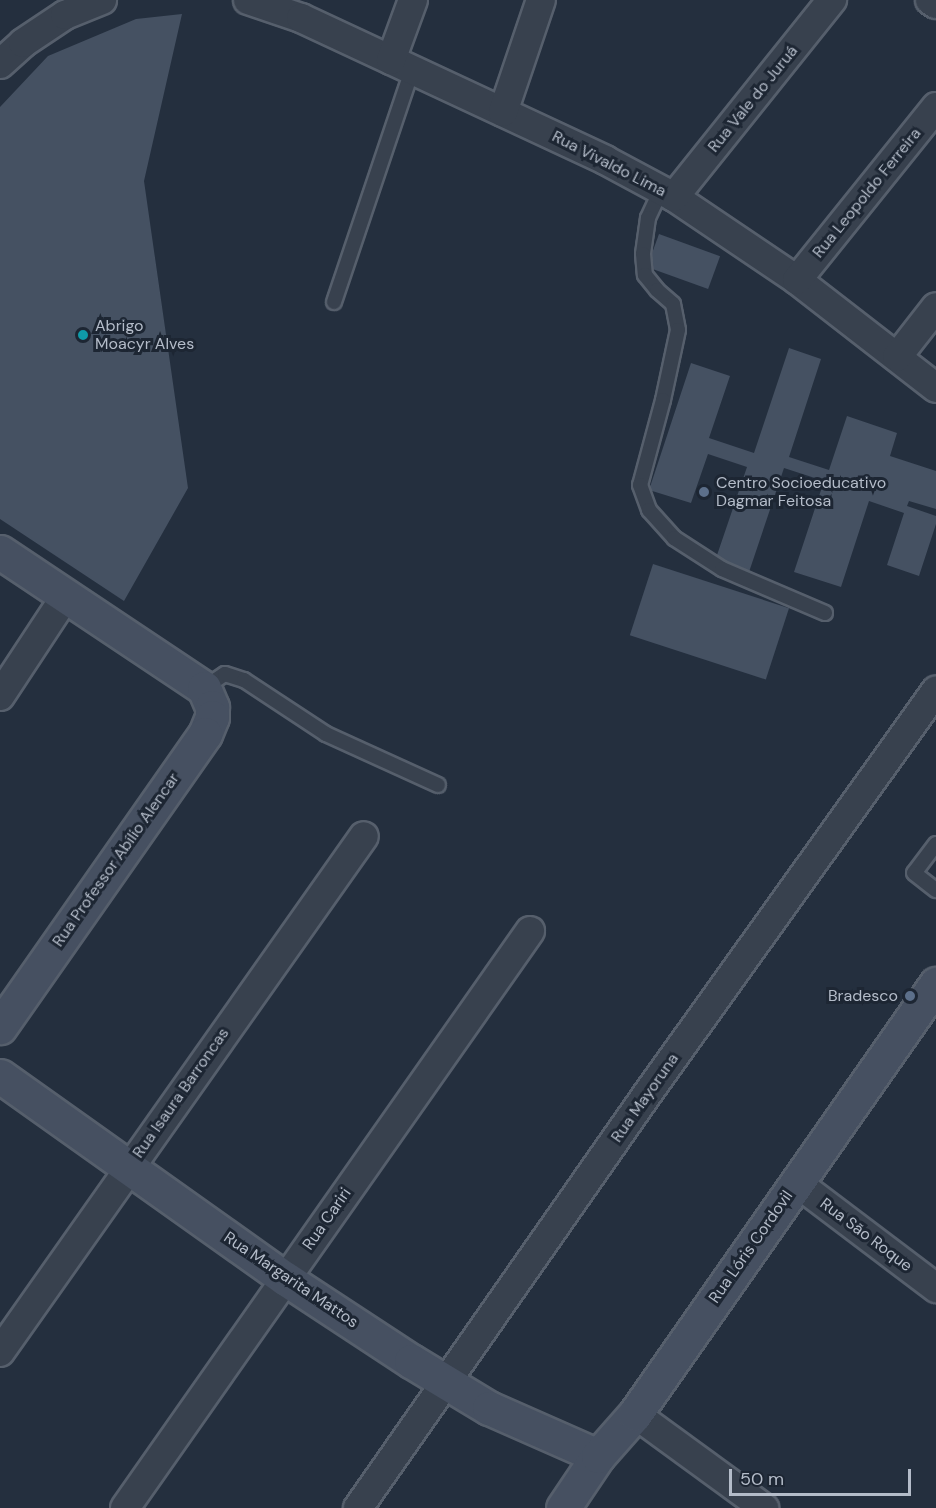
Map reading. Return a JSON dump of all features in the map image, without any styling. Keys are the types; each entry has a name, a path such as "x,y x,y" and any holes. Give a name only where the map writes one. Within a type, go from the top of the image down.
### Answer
{"street":[{"path":"0,64 23,43 65,15 102,0"},
{"name":"Rua Vivaldo Lima","path":"248,0 302,9 402,65 668,194 797,279 936,388"},
{"path":"402,65 413,0"},
{"path":"503,112 541,0"},
{"name":"Rua Vale do Juruá","path":"668,194 832,0"},
{"path":"930,0 936,4"},
{"name":"Rua Leopoldo Ferreira","path":"797,279 936,107"},
{"path":"897,357 936,307"},
{"path":"0,552 204,688"},
{"path":"0,696 66,596"},
{"name":"Rua Professor Abílio Alencar","path":"0,1027 205,734 212,717 213,707 204,688"},
{"name":"Rua Mayoruna","path":"358,1508 648,1093 936,690"},
{"name":"Rua Isaura Barroncas","path":"0,1352 364,836"},
{"name":"Rua Cariri","path":"125,1508 530,931"},
{"name":"Rua Lóris Cordovil","path":"563,1508 598,1456 635,1414 936,984"},
{"name":"Rua Margarita Mattos","path":"0,1076 285,1279 447,1382 489,1408 598,1456"},
{"name":"Rua São Roque","path":"796,1182 936,1288"},
{"path":"635,1414 764,1508"}],"lane":[{"path":"334,303 402,65"},
{"path":"668,194 648,218 643,254 645,275 673,304 678,330 663,400 640,486 649,510 674,538 722,569 825,613"},
{"path":"204,688 225,674 244,680 326,734 438,785"},
{"path":"936,844 914,873 936,890"}],"building":[{"name":"Abrigo Moacyr Alves","path":"182,14 144,181 188,488 124,601 0,519 0,107 48,56 136,19"},
{"path":"659,234 720,256 708,289 647,267"},
{"path":"789,348 821,359 789,457 829,470 847,416 897,433 890,456 936,471 936,509 909,501 907,506 936,516 936,524 919,576 887,565 904,513 869,501 841,587 794,572 824,481 784,468 749,572 715,561 747,467 708,454 691,503 649,490 691,363 730,376 709,438 754,453"},
{"path":"653,564 789,608 766,680 630,635"}],"place":[{"name":"Abrigo Moacyr Alves","path":"83,335"},
{"name":"Centro Socioeducativo Dagmar Feitosa","path":"704,492"},
{"name":"Bradesco","path":"910,996"}]}
